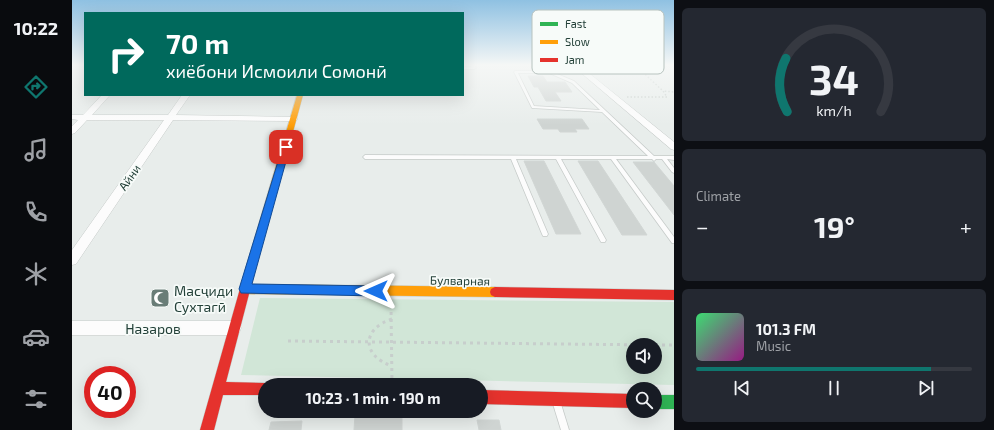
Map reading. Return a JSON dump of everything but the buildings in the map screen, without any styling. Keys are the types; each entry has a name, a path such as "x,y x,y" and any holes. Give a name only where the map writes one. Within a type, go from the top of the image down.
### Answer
{"street":[{"path":"600,85 674,147"},
{"path":"72,131 105,96"},
{"name":"Айни","path":"72,260 185,96"},
{"path":"207,430 234,328 300,96"},
{"path":"72,117 294,118"},
{"name":"Булварная","path":"245,289 674,295"},
{"name":"Назаров","path":"72,328 234,328"},
{"path":"218,388 258,390"},
{"path":"488,397 626,401"},
{"path":"662,402 674,402"}],"lane":[{"path":"522,85 533,107 604,111"},
{"path":"576,85 654,159"},
{"path":"365,157 674,158"},
{"path":"513,157 545,234"},
{"path":"558,157 604,240"},
{"path":"613,158 674,240"},
{"path":"664,159 674,170"},
{"path":"555,399 566,430"}],"path":[{"path":"616,98 667,98 663,91 656,85"},
{"path":"663,91 674,92"},
{"path":"390,291 392,319 392,378"},
{"path":"392,319 379,323 373,328 369,341 373,356 378,361 392,366"},
{"path":"288,341 626,345"},
{"path":"662,345 674,345"}],"green space":[{"path":"260,298 674,302 674,385 662,385 662,382 626,382 626,384 488,381 488,378 371,378 241,375"}],"traffic: fast":[{"path":"662,402 674,402"}],"traffic: slow":[{"path":"250,271 300,96"},
{"path":"245,289 495,292"}],"traffic: jam":[{"path":"207,430 250,271"},
{"path":"495,292 674,295"},
{"path":"218,388 258,389"},
{"path":"488,397 626,401"}],"place":[{"name":"Масҷиди Сухтагӣ","path":"160,298"}],"route":[{"path":"286,147 245,289 376,291"}]}
